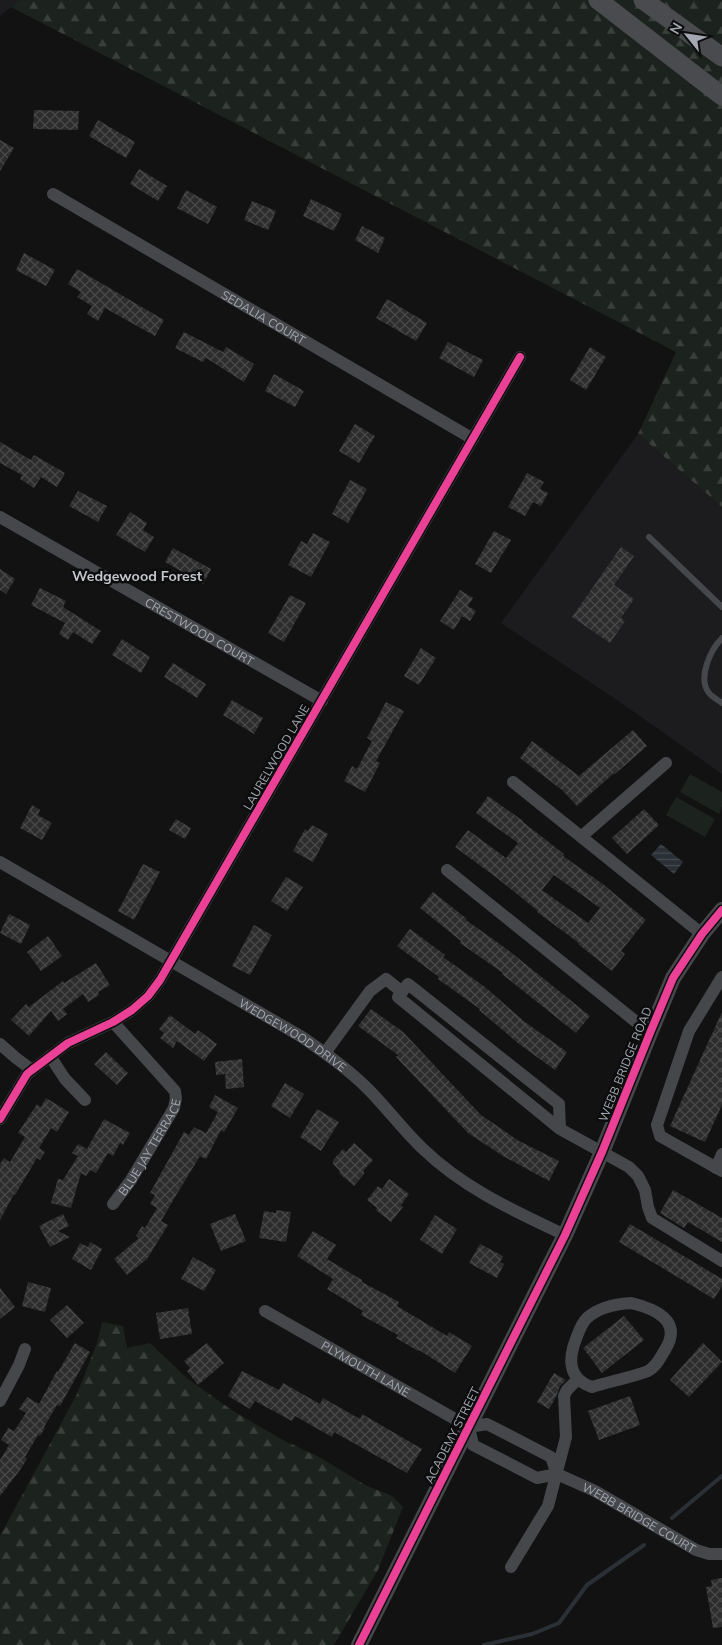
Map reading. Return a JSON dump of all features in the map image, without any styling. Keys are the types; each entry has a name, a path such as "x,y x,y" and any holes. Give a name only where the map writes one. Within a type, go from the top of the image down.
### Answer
{"main road":[{"path":"598,0 722,96"},
{"path":"643,0 722,57"}],"street":[{"name":"SEDALIA COURT","path":"53,194 473,439"},
{"name":"LAURELWOOD LANE","path":"0,1118 27,1074 68,1043 113,1022 132,1010 148,996 160,980 520,358"},
{"name":"CRESTWOOD COURT","path":"0,517 322,701"},
{"path":"582,836 666,763"},
{"path":"513,782 702,934"},
{"name":"WEDGEWOOD DRIVE","path":"0,862 302,1037 325,1053 368,1089 422,1148 462,1181 498,1203 565,1235"},
{"path":"447,870 650,1033"},
{"name":"WEBB BRIDGE ROAD","path":"565,1235 602,1152 673,978 702,934 722,910"},
{"path":"722,976 689,1031 657,1125 660,1136 719,1170 722,1154"},
{"path":"325,1053 370,991 386,979 402,992"},
{"path":"560,1129 559,1104 408,984 398,997 560,1129 629,1167 638,1176 645,1190 652,1218 722,1262"},
{"name":"BLUE JAY TERRACE","path":"113,1022 180,1089 174,1108 131,1180 113,1204"},
{"path":"0,1044 32,1070"},
{"path":"50,1056 65,1079 85,1100"},
{"name":"ACADEMY STREET","path":"359,1645 565,1235"},
{"path":"631,1303 641,1305 661,1315 669,1322 672,1332 670,1342 657,1363 649,1370 592,1387 585,1385 578,1379 571,1366 571,1352 580,1328 586,1319 594,1313 616,1304 631,1303"},
{"name":"PLYMOUTH LANE","path":"264,1311 468,1427"},
{"path":"0,1401 19,1365 24,1349"},
{"path":"511,1567 548,1506 566,1437 564,1396 578,1379"},
{"path":"468,1427 487,1424 551,1457 557,1474"},
{"name":"WEBB BRIDGE COURT","path":"468,1427 474,1445 537,1478 557,1474 595,1492 696,1550 710,1554 722,1554"}],"lane":[{"path":"650,537 722,607"},
{"path":"722,638 715,645 708,658 704,679 708,692 722,703"}],"shaded area":[{"path":"0,0 20,0 0,16"},
{"path":"638,434 722,507 722,774 617,700 501,623"},
{"path":"661,844 683,862 674,874 651,855"}],"green space":[{"path":"20,0 722,0 722,507 638,434 676,352 11,7"},
{"path":"690,774 722,792 722,807 719,814 680,792"},
{"path":"676,797 715,819 705,837 666,815"},
{"path":"102,1322 123,1326 127,1348 150,1343 188,1379 233,1411 283,1440 321,1458 365,1485 392,1496 403,1507 378,1570 334,1645 0,1645 0,1536 77,1394 97,1343"}],"building":[{"path":"34,110 79,111 78,130 33,129"},
{"path":"98,120 135,142 126,158 89,136"},
{"path":"0,140 14,148 0,171"},
{"path":"139,169 167,186 158,201 130,184"},
{"path":"186,190 217,207 208,224 177,208"},
{"path":"311,199 342,214 334,231 303,216"},
{"path":"252,201 276,211 268,230 244,220"},
{"path":"362,226 385,238 378,253 355,240"},
{"path":"24,253 55,270 46,286 16,270"},
{"path":"77,269 164,320 155,336 105,308 98,321 87,314 92,306 77,297 81,292 68,284"},
{"path":"387,299 427,323 416,341 376,318"},
{"path":"184,332 223,352 226,347 254,364 244,382 206,358 203,362 175,348"},
{"path":"448,342 483,360 474,377 439,358"},
{"path":"590,347 606,357 586,390 570,380"},
{"path":"274,374 304,391 295,407 265,391"},
{"path":"355,424 375,436 359,463 339,451"},
{"path":"0,442 31,460 34,455 65,473 57,487 41,477 34,488 20,479 22,475 0,463"},
{"path":"527,473 544,482 540,489 548,493 541,506 533,502 525,516 508,507"},
{"path":"350,480 367,489 348,523 332,514"},
{"path":"78,491 107,506 98,522 69,506"},
{"path":"130,512 147,523 143,530 154,537 145,552 116,535"},
{"path":"494,531 511,540 491,573 475,564"},
{"path":"313,533 330,542 311,577 288,565 301,541 307,544"},
{"path":"621,547 634,556 614,585 634,599 621,618 625,621 610,643 572,617"},
{"path":"173,548 211,569 203,584 165,562"},
{"path":"0,569 15,579 6,594 0,590"},
{"path":"40,588 66,601 63,607 101,631 92,644 73,632 68,640 59,634 65,623 31,605"},
{"path":"460,590 473,598 468,606 476,611 470,621 462,616 454,630 440,621"},
{"path":"290,595 306,603 284,642 268,633"},
{"path":"122,639 150,657 141,673 112,655"},
{"path":"421,648 436,658 419,685 404,676"},
{"path":"173,663 206,684 197,698 164,677"},
{"path":"232,700 263,718 254,734 223,715"},
{"path":"386,702 404,711 376,761 380,763 365,792 344,781 352,766 357,769 372,741 367,738"},
{"path":"633,730 647,746 577,806 562,790 520,758 532,741 579,776"},
{"path":"488,796 523,821 564,854 563,856 604,885 646,920 621,951 625,954 612,971 497,878 455,847 468,830 506,858 518,843 476,813","holes":["554,875 600,908 588,923 542,890"]},
{"path":"32,805 40,810 38,815 52,823 42,840 20,828"},
{"path":"644,809 659,825 627,854 612,838"},
{"path":"176,819 191,828 185,839 169,830"},
{"path":"312,825 328,834 313,862 293,851 305,829 308,831"},
{"path":"143,864 160,872 134,920 118,911"},
{"path":"286,877 303,887 287,911 271,901"},
{"path":"433,892 466,920 508,950 590,1016 576,1033 503,973 460,943 461,941 420,908"},
{"path":"9,914 30,925 21,944 0,933"},
{"path":"254,925 272,935 250,975 232,966"},
{"path":"410,929 445,955 443,957 485,987 525,1022 567,1052 555,1070 519,1044 480,1009 397,946"},
{"path":"48,936 62,956 41,971 27,952"},
{"path":"96,963 110,985 98,992 99,995 88,1002 83,994 63,1009 67,1014 58,1021 51,1011 29,1036 11,1020 26,1004 29,1007 63,981 64,983"},
{"path":"371,1009 403,1032 481,1115 519,1141 559,1161 549,1181 503,1156 468,1133 396,1057 398,1055 358,1026"},
{"path":"722,1012 722,1105 705,1142 670,1126"},
{"path":"170,1015 195,1034 198,1030 217,1044 204,1061 177,1041 173,1048 160,1038 164,1033 159,1029"},
{"path":"106,1052 128,1073 117,1085 94,1064"},
{"path":"242,1059 244,1087 226,1089 226,1074 216,1075 215,1062"},
{"path":"285,1083 304,1094 290,1118 271,1106"},
{"path":"215,1095 238,1108 224,1132 221,1130 206,1159 200,1156 178,1192 161,1221 168,1225 147,1259 127,1275 114,1259 139,1238 136,1236 142,1226 145,1228 157,1208 150,1204 155,1195 150,1193 184,1132 189,1135 194,1127 206,1133 218,1112 209,1107"},
{"path":"46,1098 69,1112 57,1132 51,1128 39,1148 45,1152 40,1160 37,1158 0,1220 0,1164 4,1158 10,1162 25,1137 18,1133 37,1104 41,1107"},
{"path":"317,1109 339,1122 321,1151 300,1137"},
{"path":"104,1119 130,1133 123,1145 120,1143 113,1156 108,1153 96,1173 90,1170 86,1176 81,1173 71,1208 51,1203 58,1179 63,1180 78,1156 72,1153 78,1144 87,1149"},
{"path":"354,1143 373,1160 354,1186 339,1173 340,1171 333,1164 333,1160 343,1149 346,1152"},
{"path":"389,1179 409,1194 401,1205 403,1207 391,1222 367,1200 378,1186 382,1189"},
{"path":"673,1190 722,1218 722,1242 688,1222 684,1228 660,1213"},
{"path":"276,1210 291,1212 286,1242 259,1238 264,1211 276,1213"},
{"path":"63,1214 69,1226 58,1231 70,1237 50,1247 39,1226"},
{"path":"235,1214 246,1241 221,1251 210,1224"},
{"path":"435,1215 457,1229 442,1254 420,1240"},
{"path":"630,1224 722,1279 722,1286 714,1299 619,1242"},
{"path":"313,1231 336,1245 327,1259 362,1280 362,1282 399,1302 397,1306 447,1336 449,1332 472,1346 455,1373 396,1338 398,1335 361,1315 363,1311 327,1289 333,1279 297,1256"},
{"path":"90,1242 102,1249 91,1270 72,1259 80,1243 88,1247"},
{"path":"480,1244 503,1256 500,1262 504,1264 497,1278 469,1263"},
{"path":"193,1257 216,1270 204,1291 181,1279"},
{"path":"28,1282 51,1288 45,1312 22,1306"},
{"path":"0,1288 15,1307 0,1319"},
{"path":"67,1305 84,1323 67,1338 50,1320"},
{"path":"188,1308 192,1334 160,1339 156,1313"},
{"path":"624,1316 644,1340 602,1373 583,1348"},
{"path":"75,1343 90,1352 60,1406 57,1405 45,1428 40,1436 38,1435 25,1457 27,1459 0,1496 0,1460 9,1445 1,1440 8,1428 14,1431 26,1413 19,1409 27,1397 39,1404"},
{"path":"207,1343 224,1363 198,1385 187,1371 190,1368 184,1361"},
{"path":"703,1343 722,1362 689,1397 670,1380"},
{"path":"242,1371 279,1390 283,1383 320,1404 323,1398 360,1419 362,1414 422,1449 407,1473 334,1432 332,1437 295,1416 292,1421 255,1401 250,1409 228,1396"},
{"path":"554,1373 566,1380 560,1386 549,1409 537,1402"},
{"path":"630,1396 640,1425 599,1440 588,1411"},
{"path":"722,1578 722,1627 713,1628 706,1587 712,1586 711,1580"}],"waterway":[{"path":"672,1518 722,1476"},
{"path":"484,1645 532,1634 559,1623 587,1585 644,1545"}],"cycle path":[{"path":"0,1119 27,1074 68,1043 113,1022 132,1010 148,996 160,980 520,357"},
{"path":"359,1645 565,1235 602,1152 673,978 702,934 722,910"}],"district":[{"name":"Wedgewood Forest","path":"137,576"}]}
